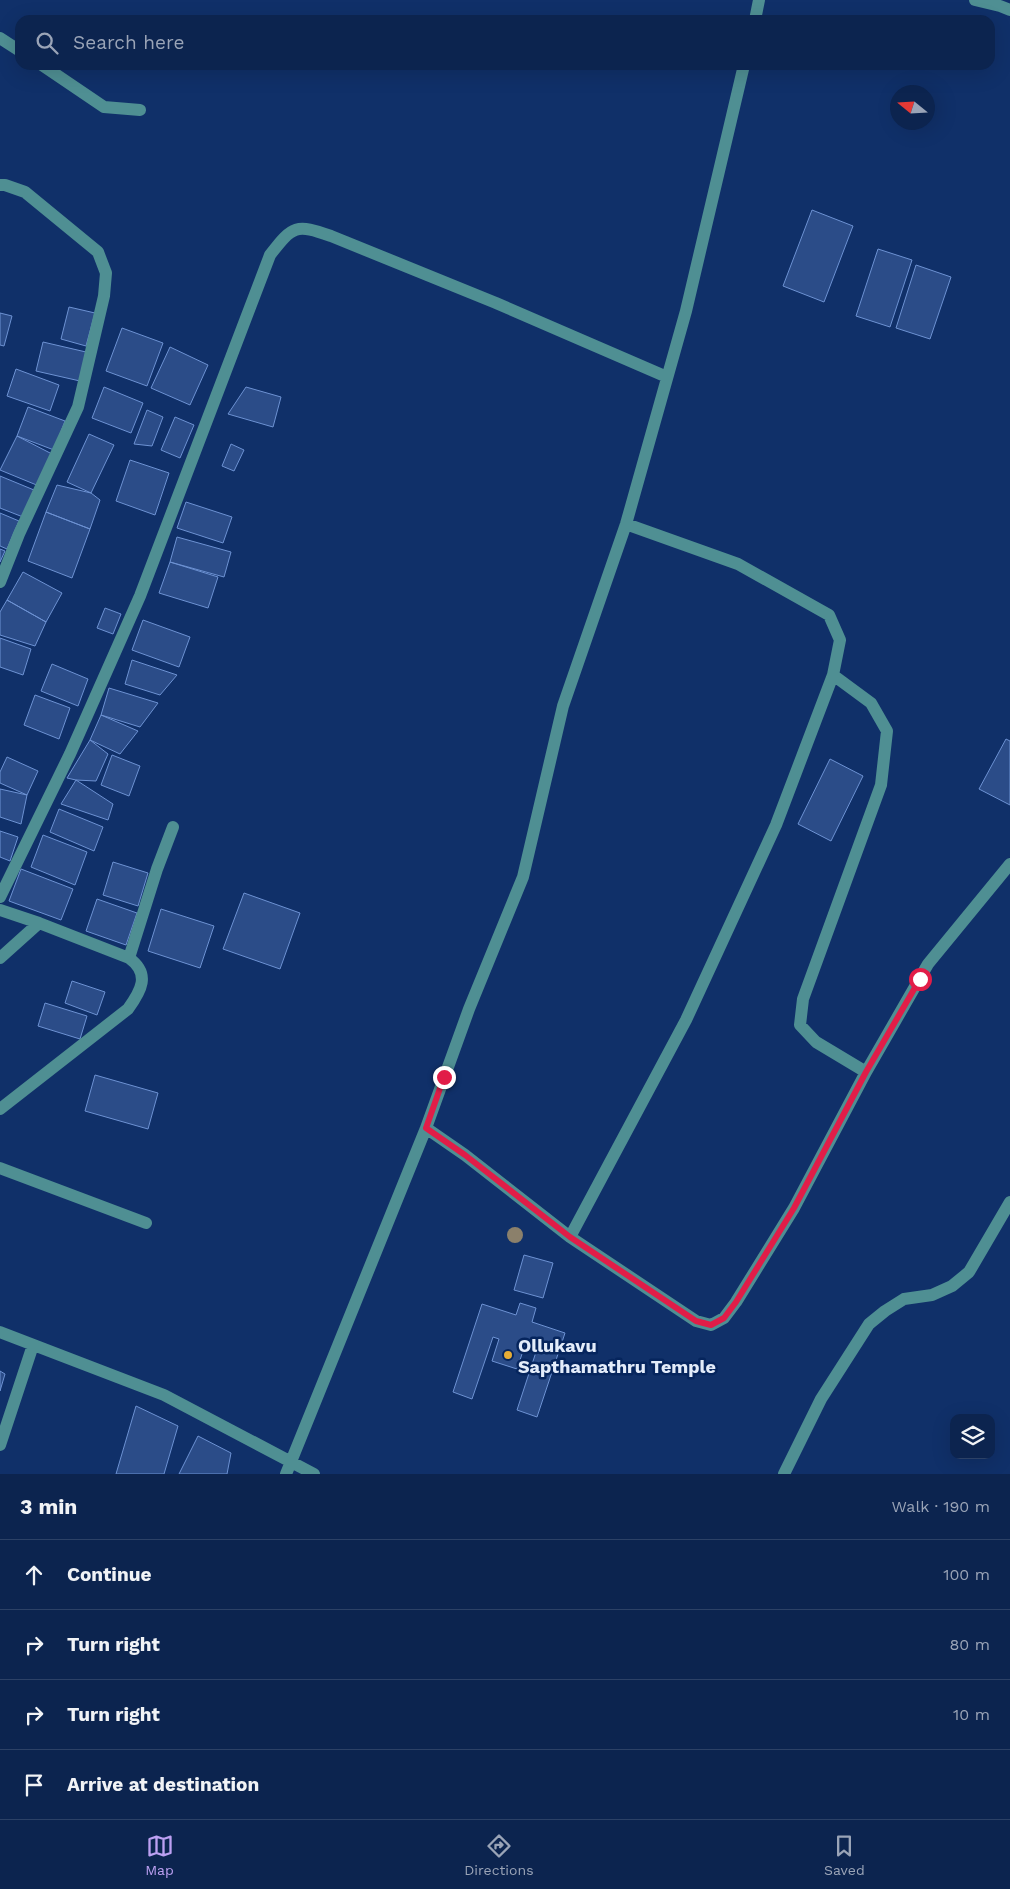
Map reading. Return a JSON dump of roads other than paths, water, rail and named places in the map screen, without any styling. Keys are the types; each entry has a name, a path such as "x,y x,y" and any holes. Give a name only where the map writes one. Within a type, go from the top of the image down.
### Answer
{"street":[{"path":"755,15 759,0"},
{"path":"975,0 1010,10"},
{"path":"0,38 15,48"},
{"path":"49,70 104,108 140,110"},
{"path":"286,1474 426,1128 469,1010 523,876 563,706 626,524 686,311 743,70"},
{"path":"0,186 5,185 25,192 98,252 106,273 104,296 78,407 19,534 0,582"},
{"path":"0,897 70,754 140,596 270,255 286,234 306,227 331,236 496,303 667,377"},
{"path":"570,1237 686,1020 776,825 833,675 840,640 829,616 738,564 626,524"},
{"path":"833,675 872,703 887,731 881,785 803,999 800,1025 816,1042 866,1072"},
{"path":"129,958 157,869 173,827"},
{"path":"426,1128 465,1155 570,1237 696,1321 711,1325 724,1318 736,1302 794,1208 866,1072 928,964 1010,864"},
{"path":"0,910 39,922 129,958 137,964 143,980 140,993 128,1009 0,1109"},
{"path":"0,958 39,922"},
{"path":"0,1168 146,1223"},
{"path":"784,1474 821,1398 869,1324 904,1299 932,1295 958,1282 969,1272 1010,1204"},
{"path":"0,1332 164,1395 314,1474"},
{"path":"0,1445 33,1345"}],"place":[{"name":"Ollukavu Sapthamathru Temple","path":"508,1355"}]}
